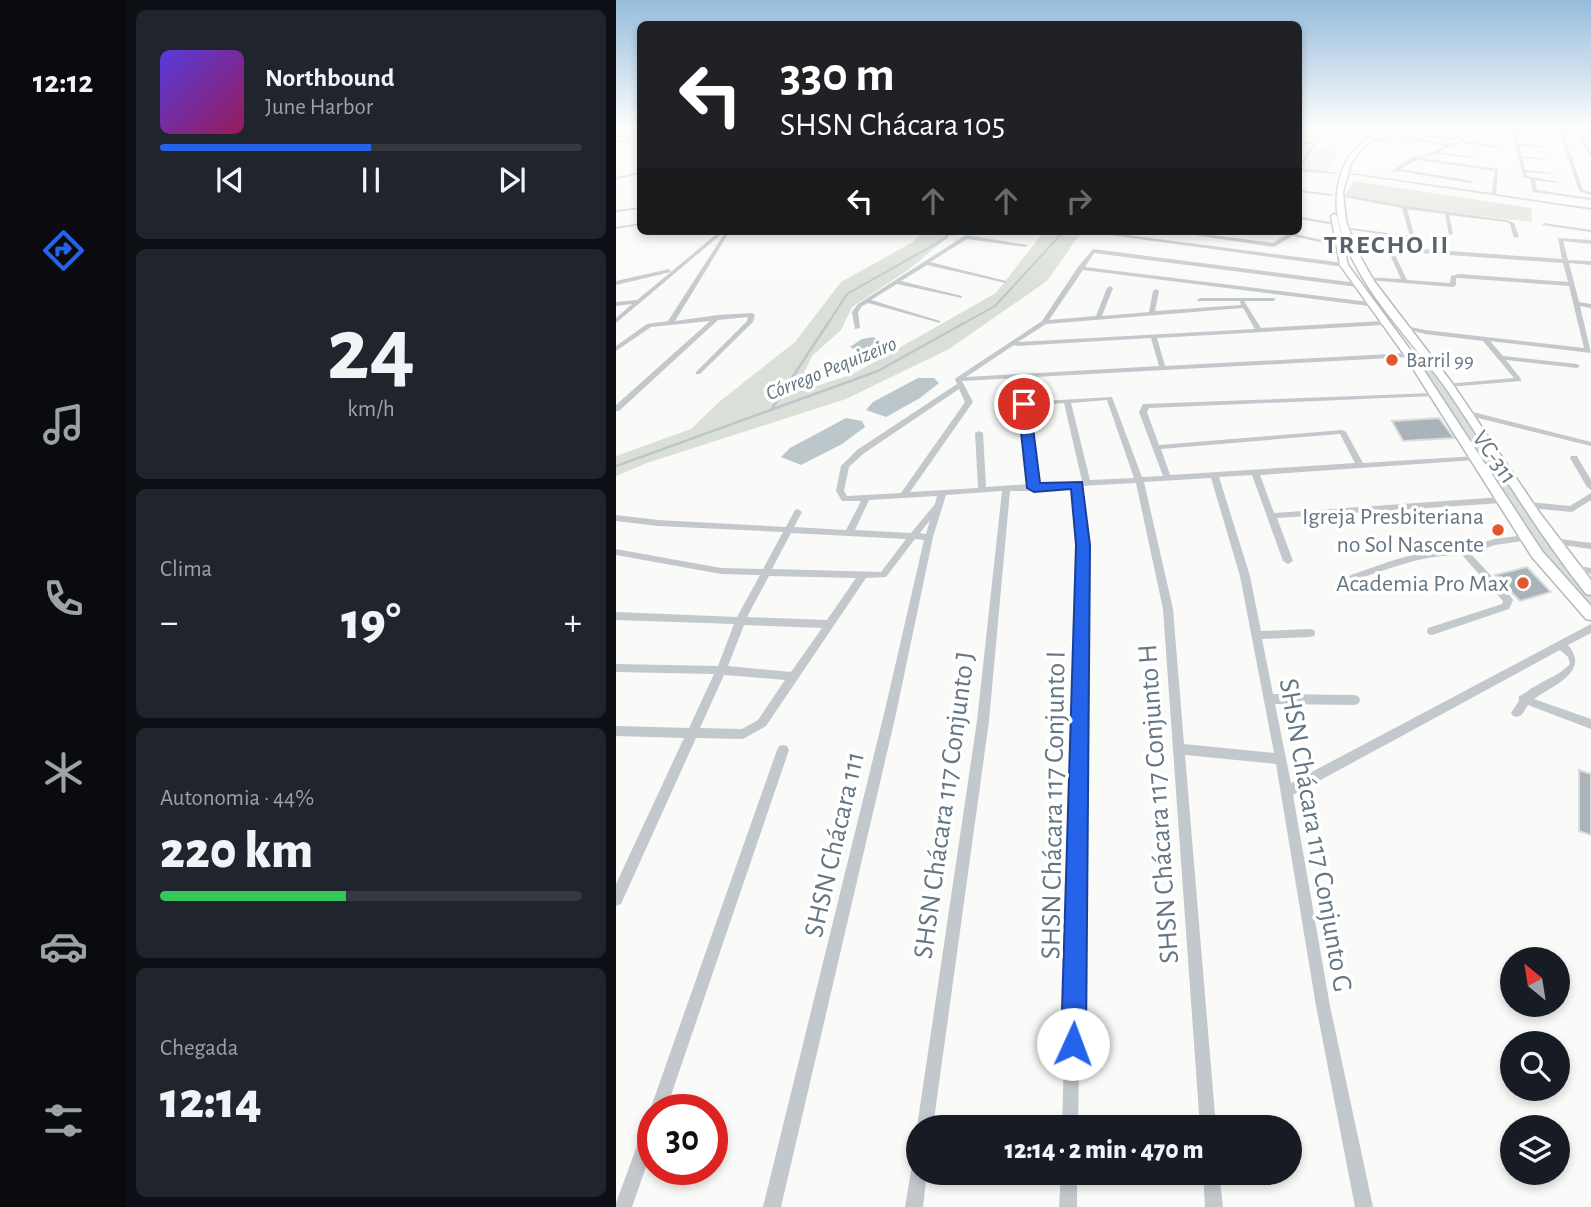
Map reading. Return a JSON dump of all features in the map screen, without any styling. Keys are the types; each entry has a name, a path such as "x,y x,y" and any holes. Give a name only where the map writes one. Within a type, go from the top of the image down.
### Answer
{"main road":[{"name":"VC-311","path":"1339,184 1335,224 1344,265 1383,323 1399,328 1412,337 1425,354 1552,541 1591,590"},
{"path":"1338,196 1351,246 1367,278 1399,328"},
{"path":"1367,302 1374,298 1382,301"},
{"name":"VC-311","path":"1399,328 1409,355 1526,538 1591,615"},
{"path":"1409,355 1423,358 1425,354"},
{"path":"1490,481 1489,475 1495,472 1516,487"}],"street":[{"path":"1423,184 1591,209"},
{"path":"1494,195 1495,184"},
{"path":"1532,184 1535,191 1589,195"},
{"path":"1302,192 1503,220 1512,223 1516,237"},
{"path":"1572,206 1572,216"},
{"path":"1345,228 1414,237 1404,207"},
{"path":"616,211 637,208"},
{"path":"1447,214 1451,234"},
{"path":"1302,216 1335,224"},
{"path":"616,228 637,224"},
{"path":"1544,224 1591,231"},
{"path":"616,321 673,270 718,235"},
{"path":"671,322 725,235"},
{"path":"982,240 989,235"},
{"path":"1120,235 1344,265"},
{"path":"1199,235 1270,245 1280,244 1289,235"},
{"path":"1295,235 1338,244"},
{"path":"857,328 857,307 966,237 1025,245"},
{"path":"1127,253 1135,237"},
{"path":"1399,328 1590,351 1569,284 1560,240 1567,238 1591,242"},
{"path":"1351,246 1591,262"},
{"path":"1390,249 1404,280"},
{"path":"1357,285 1127,253 1093,251 1044,322 860,452 845,466 840,491 845,499 904,495 941,497 982,491 1476,458"},
{"path":"927,263 1004,282"},
{"path":"1080,268 1287,296 1367,302"},
{"path":"616,283 673,270"},
{"path":"1367,278 1453,285 1452,278 1459,276 1569,284"},
{"path":"897,282 960,297"},
{"path":"1098,318 1110,288"},
{"path":"1152,313 1156,291"},
{"path":"1044,322 1243,304 1287,296"},
{"path":"1200,300 1243,304"},
{"path":"868,301 938,322"},
{"path":"616,304 638,302"},
{"path":"1575,303 1591,306"},
{"path":"1243,304 1258,329"},
{"path":"616,349 643,328 671,322 746,314 753,318 698,373"},
{"path":"616,409 719,317"},
{"path":"1014,344 1383,323"},
{"path":"1412,337 1425,332"},
{"path":"1153,336 1163,369"},
{"path":"1445,381 1520,380 1486,340"},
{"path":"959,382 1409,355"},
{"path":"1504,358 1577,366"},
{"path":"904,495 969,402 959,382"},
{"path":"1167,478 1143,412 1146,406 1433,394"},
{"name":"SHSN Chácara 117 Conjunto H","path":"1067,401 1110,398 1139,480 1168,609 1207,1115"},
{"path":"1034,488 1024,404 1067,401"},
{"name":"SHSN Chácara 117 Conjunto I","path":"1067,401 1082,484 1083,568 1070,1115"},
{"path":"1465,412 1591,444"},
{"path":"1474,428 1498,420"},
{"path":"1157,447 1342,432 1360,465"},
{"path":"979,433 982,491"},
{"path":"1574,458 1591,487"},
{"path":"1255,472 1288,561"},
{"name":"SHSN Chácara 117 Conjunto G","path":"1214,475 1237,544 1256,635 1287,792 1323,1006 1364,1207"},
{"name":"SHSN Chácara 117 Conjunto J","path":"927,1115 983,721 1006,490"},
{"path":"1529,505 1572,509 1591,496"},
{"path":"616,552 721,571 862,576 887,572 941,497"},
{"name":"SHSN Chácara 111","path":"772,1207 890,714 929,537 941,497"},
{"path":"849,533 866,498"},
{"path":"1271,516 1502,500"},
{"path":"616,899 721,670 741,619 763,573 790,531 798,512"},
{"path":"616,518 790,531 929,537"},
{"path":"1354,577 1408,560 1451,551 1464,552 1494,542 1526,538"},
{"path":"1552,541 1591,547"},
{"path":"1432,631 1506,606 1508,600 1464,552"},
{"path":"1573,568 1591,571"},
{"path":"616,730 749,733 762,723 862,576"},
{"path":"616,616 829,624"},
{"path":"1287,792 1591,628"},
{"path":"1256,635 1310,633"},
{"path":"1517,713 1523,699 1540,686 1571,671 1575,665 1573,655 1561,645"},
{"path":"616,668 721,670 794,677"},
{"path":"1269,699 1355,700"},
{"path":"1523,699 1591,724"},
{"path":"664,1094 783,750"},
{"path":"1180,750 1279,759"},
{"path":"623,1207 637,1168"},
{"path":"914,1207 917,1185"},
{"path":"1068,1207 1069,1185"},
{"path":"1212,1185 1214,1207"}],"shaded area":[{"path":"1351,184 1375,184 1531,208 1532,222 1404,207 1345,195"},
{"path":"920,235 950,235 908,270 852,307 841,330 812,356 803,375 814,387 853,374 996,293 1041,235 1081,235 1047,281 949,349 846,399 647,463 616,476 616,456 691,429 719,402 795,342 841,282 911,243"},
{"path":"873,337 891,346 892,350 873,358 850,347 862,339"},
{"path":"1416,359 1425,359 1537,527 1591,596 1591,610 1541,551"},
{"path":"918,378 934,378 939,383 920,398 886,417 866,410 873,402"},
{"path":"846,418 862,421 865,427 842,444 801,465 781,457 790,448"}],"building":[{"path":"1439,418 1454,438 1403,441 1392,421"},
{"name":"Academia Pro Max","path":"1527,567 1551,592 1520,601 1495,575"},
{"path":"1579,770 1591,774 1591,835 1579,831"}],"waterway":[{"path":"827,325 847,294 947,235"},
{"name":"Córrego Pequizeiro","path":"961,325 995,306 1060,235"},
{"path":"771,410 828,323"},
{"name":"Córrego Pequizeiro","path":"771,410 878,371 964,323"},
{"name":"Córrego Pequizeiro","path":"616,466 771,410"}],"place":[{"name":"Barril 99","path":"1392,360"},
{"name":"Igreja Presbiteriana no Sol Nascente","path":"1498,530"},
{"name":"Academia Pro Max","path":"1523,583"}],"district":[{"name":"TRECHO II","path":"1387,244"}],"route":[{"path":"1024,404 1034,488 1077,485 1083,545 1073,1044"}]}
